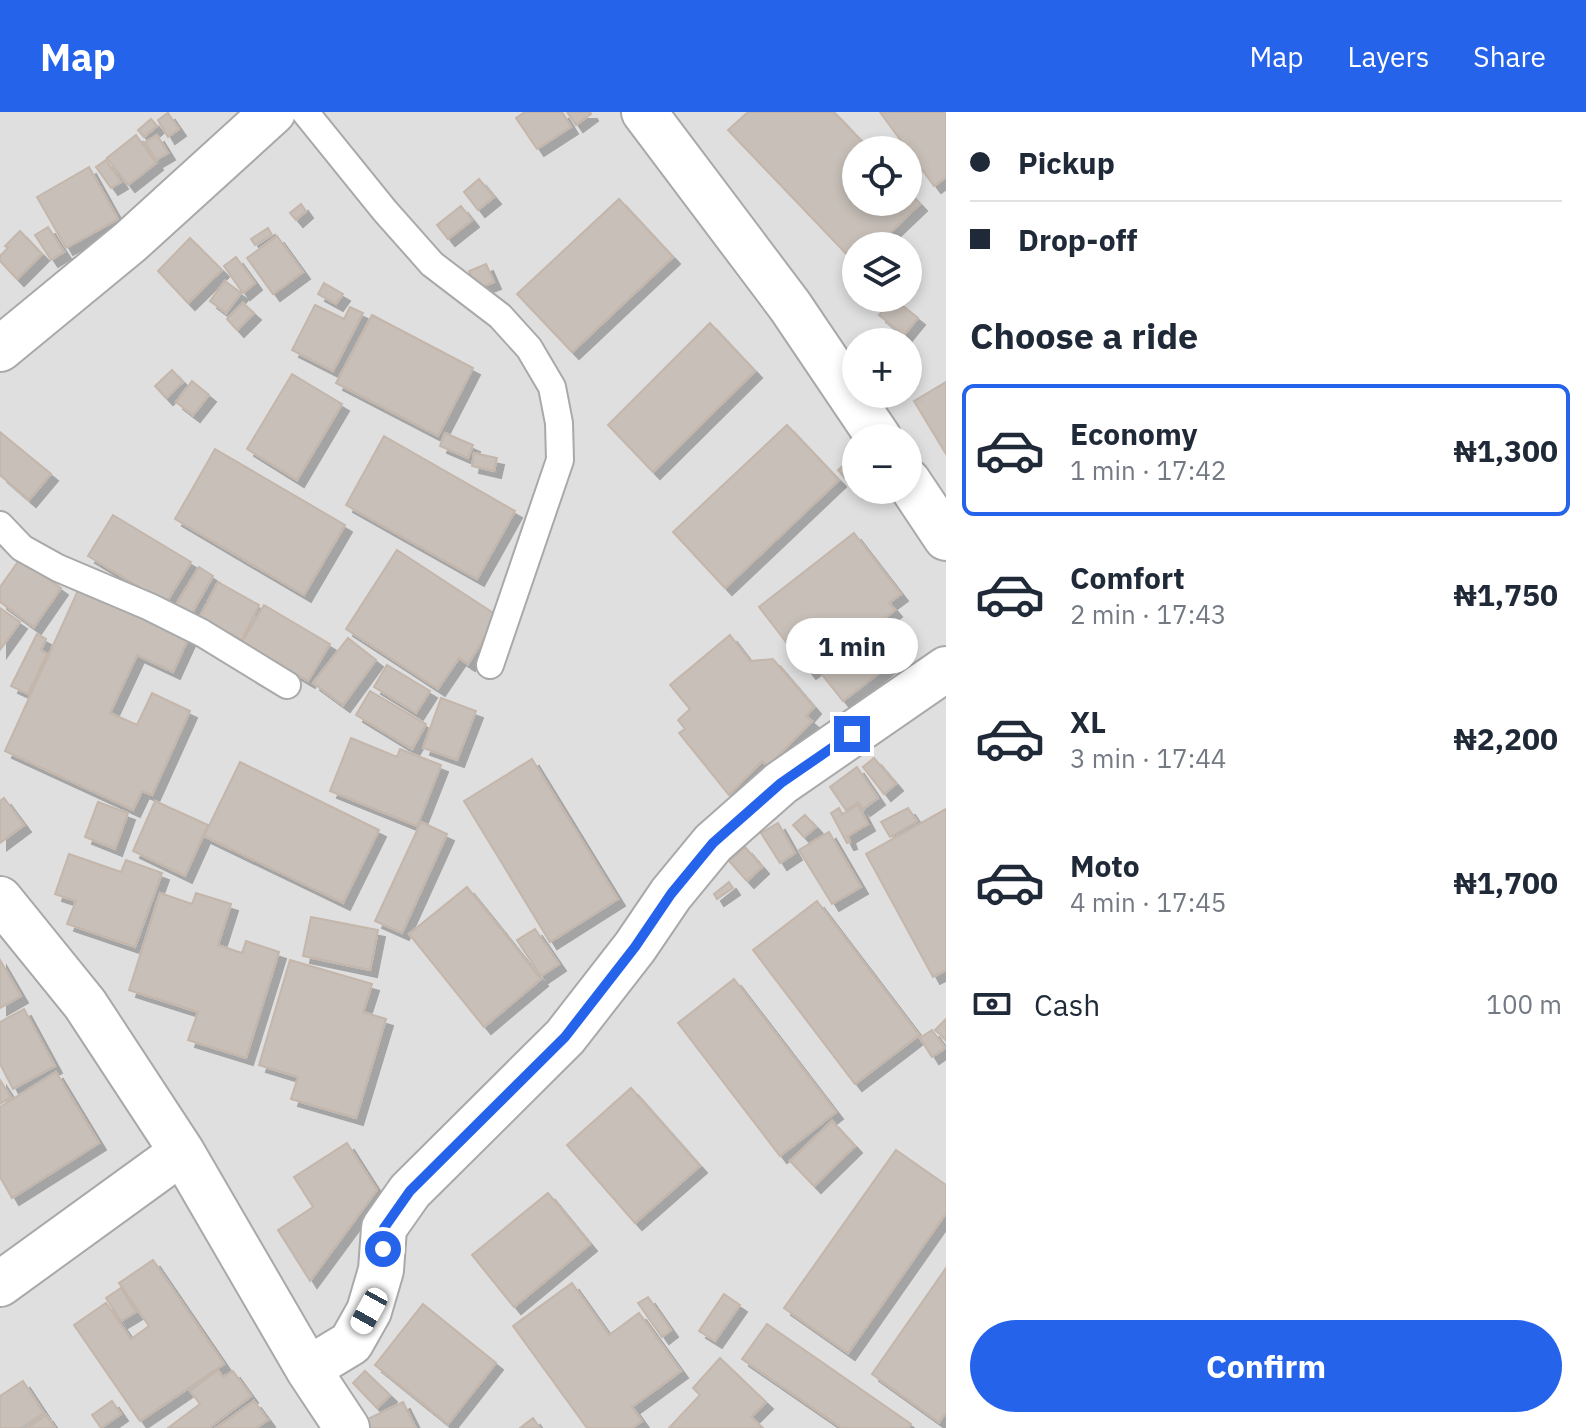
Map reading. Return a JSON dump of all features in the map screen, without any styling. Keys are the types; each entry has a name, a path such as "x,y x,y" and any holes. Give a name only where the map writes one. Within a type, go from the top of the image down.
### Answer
{"street":[{"path":"0,349 130,242 273,112"},
{"path":"644,112 790,306 870,424"},
{"path":"922,502 946,538"},
{"path":"308,1369 351,1343 369,1311 381,1270 384,1228 410,1191 565,1037 635,947 671,894 713,843 781,783 946,669"},
{"path":"0,899 85,1004 182,1152 308,1369 347,1428"},
{"path":"0,1284 182,1152"}],"lane":[{"path":"305,112 432,264 500,316 529,348 552,387 559,423 560,460 490,665"},
{"path":"0,525 22,548 58,568 202,633 287,685"}],"shaded area":[{"path":"0,112 946,112 946,1428 0,1428"}],"building":[{"path":"525,112 562,112 571,127 537,149 516,118"},
{"path":"567,112 590,112 591,114 576,125"},
{"path":"748,112 834,112 857,136 842,136 842,216 907,216 891,232 842,232 842,249 728,130"},
{"path":"880,112 946,112 946,177 934,186 922,170 922,136 898,136"},
{"path":"168,113 179,129 168,137 158,120"},
{"path":"151,119 157,126 144,137 138,130"},
{"path":"136,135 156,163 128,185 107,158"},
{"path":"157,135 168,153 156,160 145,142"},
{"path":"106,160 121,182 111,188 96,167"},
{"path":"89,167 118,219 66,248 37,197"},
{"path":"479,179 494,197 478,210 464,192"},
{"path":"619,199 673,257 572,352 517,294"},
{"path":"301,204 306,211 296,220 290,213"},
{"path":"461,206 472,220 448,239 437,225"},
{"path":"48,227 64,252 51,260 35,235"},
{"path":"268,228 272,235 255,245 251,239"},
{"path":"20,231 42,254 17,279 0,261 0,256"},
{"path":"277,236 303,272 273,294 247,258"},
{"path":"190,238 222,270 188,303 158,271"},
{"path":"236,257 255,283 243,293 224,266"},
{"path":"486,264 494,282 476,289 469,271"},
{"path":"225,281 241,293 226,313 210,301"},
{"path":"324,283 343,294 336,304 318,294"},
{"path":"243,303 254,313 237,330 227,319"},
{"path":"315,305 344,319 350,307 363,313 333,371 292,350"},
{"path":"881,312 910,312 918,318 910,328 895,328 879,315"},
{"path":"372,315 473,368 438,436 336,383"},
{"path":"710,323 755,371 653,472 608,425"},
{"path":"172,370 183,382 166,398 155,386"},
{"path":"292,374 342,404 297,480 247,449"},
{"path":"192,381 209,395 193,415 176,402"},
{"path":"946,382 946,454 918,408 922,408 922,396"},
{"path":"787,425 839,480 725,588 673,532"},
{"path":"0,432 51,474 29,500 0,475"},
{"path":"445,433 473,445 468,458 440,446"},
{"path":"384,436 515,511 477,579 346,505"},
{"path":"215,449 345,525 304,595 175,519"},
{"path":"474,453 497,458 494,471 472,466"},
{"path":"113,515 191,562 166,603 88,556"},
{"path":"854,533 901,594 889,603 895,610 878,624 902,655 843,701 816,667 809,672 759,607"},
{"path":"397,550 498,616 468,664 459,658 438,689 346,629"},
{"path":"20,559 61,588 34,627 0,602 0,587"},
{"path":"199,567 213,576 189,618 174,608"},
{"path":"218,582 259,605 242,640 199,618"},
{"path":"80,586 189,637 173,672 137,655 110,713 137,725 152,693 190,711 152,795 142,791 133,810 5,751"},
{"path":"264,605 330,644 308,681 242,642"},
{"path":"0,608 20,622 0,650"},
{"path":"37,634 46,639 41,650 47,654 28,694 11,686"},
{"path":"730,635 750,661 773,659 814,707 806,716 812,721 768,766 762,761 729,795 679,733 685,729 678,720 690,709 670,685"},
{"path":"348,638 376,660 343,705 313,683"},
{"path":"387,665 430,691 416,713 374,687"},
{"path":"370,691 426,724 412,749 356,715"},
{"path":"441,698 476,711 457,760 423,748"},
{"path":"351,738 397,757 400,749 441,765 417,826 330,791"},
{"path":"874,758 896,784 884,794 863,767"},
{"path":"532,759 618,899 550,942 464,801"},
{"path":"240,762 379,830 343,903 204,836"},
{"path":"857,767 878,798 863,809 858,802 846,810 830,787"},
{"path":"4,798 24,825 0,843 0,801"},
{"path":"155,801 208,825 185,876 133,851"},
{"path":"98,802 128,813 115,849 85,837"},
{"path":"858,805 868,824 848,836 850,842 847,843 831,813 839,808 842,814"},
{"path":"908,808 917,821 890,837 881,822"},
{"path":"946,809 946,970 933,977 866,854"},
{"path":"805,815 816,827 804,837 793,825"},
{"path":"421,822 447,834 402,933 375,921"},
{"path":"778,823 795,853 780,863 761,833"},
{"path":"829,832 861,887 832,904 799,850"},
{"path":"745,847 762,867 747,881 729,861"},
{"path":"69,854 121,872 126,860 162,873 135,947 67,924 76,901 55,894"},
{"path":"729,882 733,888 717,899 714,894"},
{"path":"467,887 541,979 484,1027 409,934"},
{"path":"160,893 192,904 196,893 231,904 218,945 242,953 246,941 279,952 246,1058 188,1040 198,1012 129,990"},
{"path":"817,901 919,1035 855,1084 753,950"},
{"path":"311,917 378,930 370,970 303,956"},
{"path":"535,929 559,964 541,976 517,940"},
{"path":"0,960 21,996 0,1008"},
{"path":"290,960 372,984 363,1012 386,1019 356,1118 291,1099 298,1077 259,1065"},
{"path":"734,979 836,1112 780,1156 678,1023"},
{"path":"24,1009 55,1066 13,1089 0,1064 0,1022"},
{"path":"946,1019 946,1040 935,1030"},
{"path":"932,1030 945,1048 932,1057 920,1038"},
{"path":"56,1072 99,1143 12,1198 0,1177 0,1107"},
{"path":"0,1080 11,1097 0,1104"},
{"path":"631,1088 700,1166 635,1223 567,1145"},
{"path":"832,1121 855,1146 814,1186 790,1161"},
{"path":"347,1143 377,1190 310,1281 278,1230 313,1207 294,1177"},
{"path":"896,1150 946,1185 946,1213 848,1353 784,1308"},
{"path":"548,1193 590,1244 514,1307 472,1255"},
{"path":"153,1260 224,1364 140,1421 74,1325 106,1303 131,1339 149,1326 119,1283"},
{"path":"946,1268 946,1412 939,1422 872,1374"},
{"path":"572,1283 609,1335 639,1313 681,1371 632,1407 642,1421 632,1428 587,1428 513,1326"},
{"path":"121,1288 136,1312 121,1321 106,1298"},
{"path":"724,1294 740,1305 715,1341 699,1331"},
{"path":"648,1297 671,1330 662,1337 638,1303"},
{"path":"423,1304 496,1363 448,1424 375,1365"},
{"path":"767,1324 911,1424 908,1428 842,1428 742,1359"},
{"path":"720,1358 766,1402 751,1417 763,1428 669,1428 700,1395 693,1388"},
{"path":"218,1370 223,1377 233,1371 251,1396 209,1428 168,1428 200,1404 190,1391"},
{"path":"365,1371 390,1395 377,1408 353,1383"},
{"path":"23,1381 44,1413 21,1428 0,1428 0,1396"},
{"path":"112,1401 121,1414 101,1428 92,1415"},
{"path":"254,1401 268,1420 256,1428 216,1428"},
{"path":"403,1402 416,1428 370,1428 366,1420"},
{"path":"46,1415 55,1428 27,1428"},
{"path":"533,1418 540,1428 520,1428"}],"route":[{"path":"383,1249 384,1228 410,1191 565,1037 635,947 671,894 713,843 781,783 852,734"}]}
